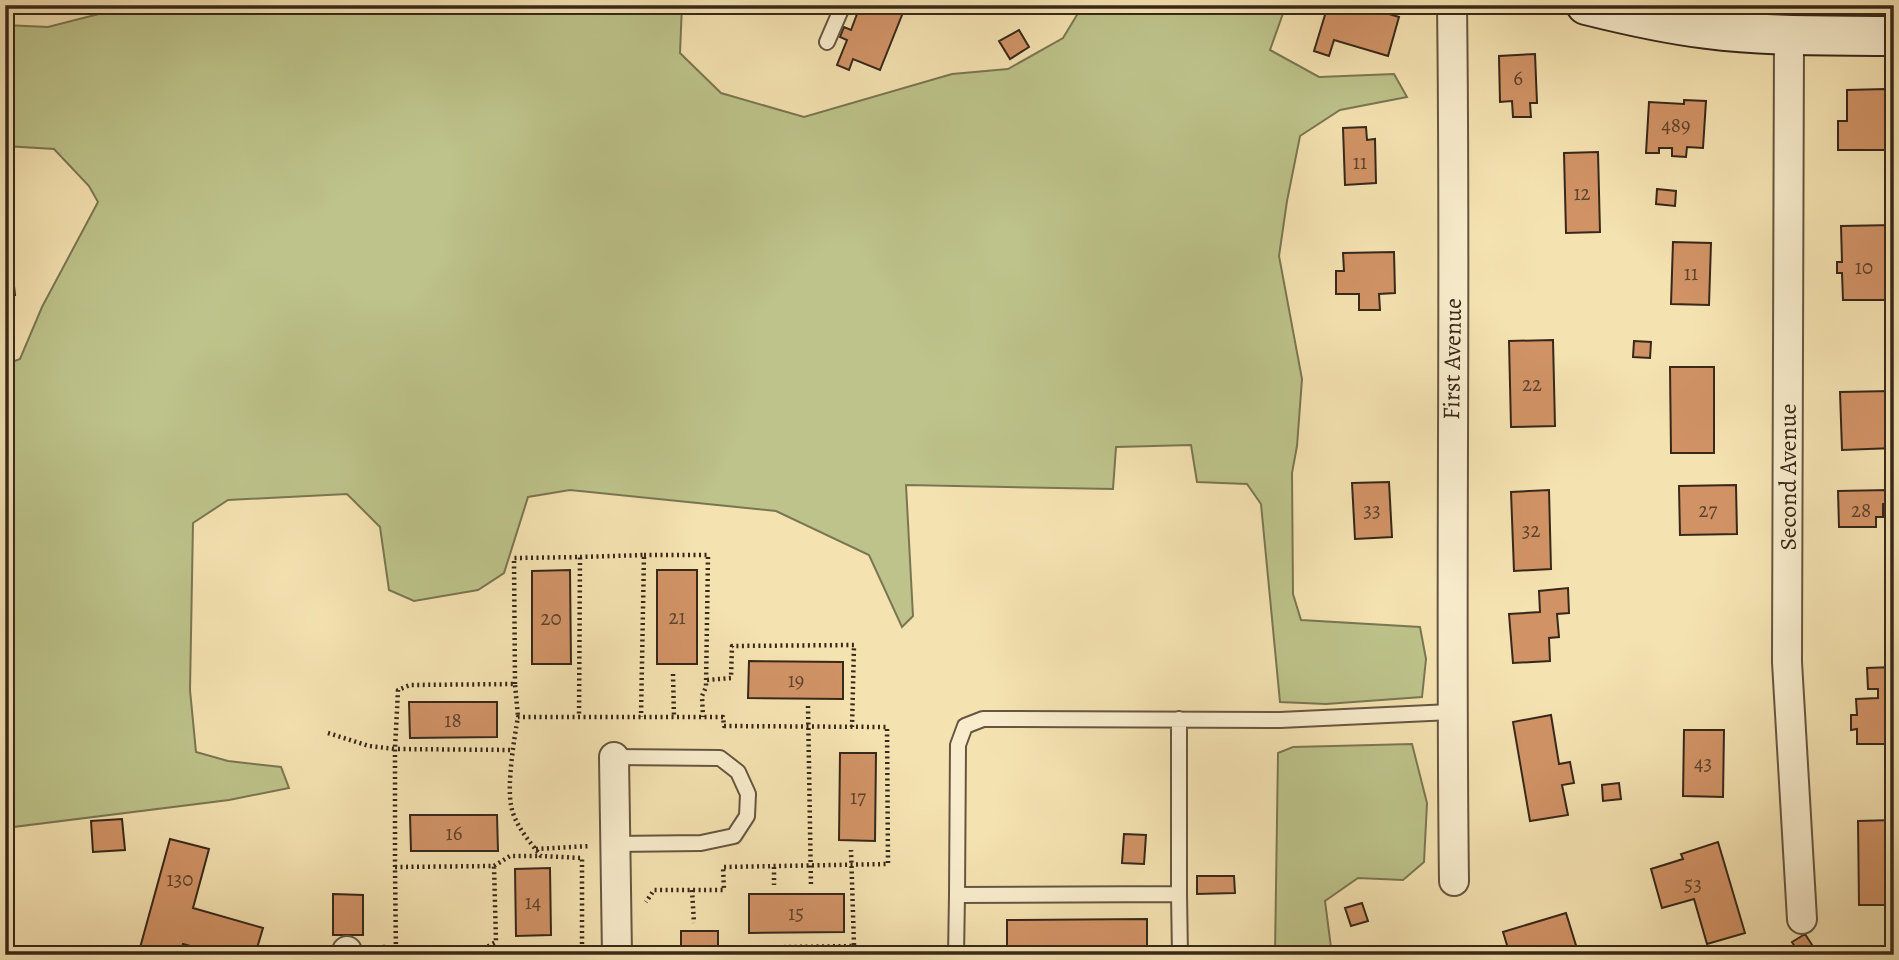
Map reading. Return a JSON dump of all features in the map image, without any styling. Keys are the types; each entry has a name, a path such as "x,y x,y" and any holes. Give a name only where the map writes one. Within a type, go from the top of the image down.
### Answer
{"main road":[{"path":"1586,5 1633,17 1708,30 1789,35 1894,36"}],"street":[{"name":"First Avenue","path":"1452,5 1454,185 1451,712 1454,881"},
{"name":"Second Avenue","path":"1789,35 1787,662 1802,919"},
{"path":"614,757 617,955"}],"lane":[{"path":"827,42 843,5"},
{"path":"956,955 958,745 965,726 984,719 1280,719 1451,712"},
{"path":"1179,719 1180,955"},
{"path":"614,757 720,758 738,772 748,794 747,816 734,836 701,843 615,844"},
{"path":"957,895 1179,894"}],"path":[{"path":"641,717 644,555"},
{"path":"541,856 523,833 511,805 513,750 518,718 515,684 514,558 708,555 703,717"},
{"path":"579,718 580,557"},
{"path":"706,680 731,678 732,646 854,645 852,727"},
{"path":"673,674 674,717"},
{"path":"396,955 395,749 398,690 410,685 515,684"},
{"path":"808,706 811,887"},
{"path":"518,718 723,717 724,726 887,727 888,864 723,867 724,890 654,890 646,900 644,910"},
{"path":"328,733 369,746 395,749 513,750"},
{"path":"535,849 615,844"},
{"path":"730,955 730,948 853,946 851,850"},
{"path":"396,867 494,866 510,856 582,858 582,955"},
{"path":"482,949 496,942 494,866"},
{"path":"774,867 775,885"},
{"path":"692,890 694,923"},
{"path":"383,947 531,951 531,955"}],"green space":[{"path":"134,5 682,5 680,53 721,93 804,117 952,74 1008,69 1063,38 1083,5 1286,5 1270,50 1319,77 1394,74 1407,97 1340,110 1300,136 1279,256 1302,379 1297,446 1292,473 1293,594 1301,620 1420,627 1426,659 1422,697 1326,704 1280,702 1261,504 1247,484 1197,482 1191,445 1116,447 1113,489 906,485 913,616 902,627 869,555 776,511 570,490 528,497 504,573 478,590 414,601 389,590 380,527 347,494 228,500 193,523 190,690 196,752 228,761 281,767 289,788 229,800 5,828 5,753 9,748 5,657 5,365 20,359 42,307 98,202 89,186 54,149 5,146 5,25 48,27"},
{"path":"1412,744 1427,803 1424,862 1403,880 1358,878 1325,901 1332,955 1275,955 1278,753 1293,747"}],"building":[{"path":"858,5 906,5 880,70 853,59 849,70 837,65 847,40 840,37 844,27 851,30 860,6"},
{"path":"1328,5 1359,5 1399,17 1388,56 1334,40 1329,56 1314,51"},
{"path":"1019,30 1029,47 1010,59 999,41"},
{"path":"1535,54 1537,103 1530,103 1531,117 1513,117 1512,101 1500,102 1499,56"},
{"path":"1885,89 1886,150 1838,150 1838,121 1847,121 1847,90"},
{"path":"1684,100 1706,101 1703,148 1687,147 1686,157 1672,156 1672,148 1659,148 1659,153 1646,153 1649,102 1684,104"},
{"path":"1366,127 1367,140 1375,139 1376,183 1345,185 1343,128"},
{"path":"1598,152 1600,232 1566,233 1564,153"},
{"path":"1887,170 1894,170 1894,205 1888,205"},
{"path":"1657,189 1676,191 1675,206 1656,204"},
{"path":"1894,225 1894,248 1890,248 1891,300 1843,300 1842,273 1837,273 1837,262 1842,262 1841,226"},
{"path":"1673,242 1711,243 1709,305 1671,304"},
{"path":"1394,252 1395,293 1379,294 1380,310 1359,310 1359,294 1336,294 1336,271 1344,271 1343,253"},
{"path":"12,268 15,295 5,296 5,269"},
{"path":"1553,340 1555,426 1511,427 1509,341"},
{"path":"1634,341 1651,342 1650,358 1633,357"},
{"path":"1670,367 1714,367 1714,453 1671,453"},
{"path":"1891,391 1891,402 1894,402 1894,448 1842,450 1840,392"},
{"path":"1389,482 1392,537 1355,539 1352,483"},
{"path":"1736,485 1737,534 1680,535 1679,486"},
{"path":"1549,490 1551,569 1514,571 1511,492"},
{"path":"1888,490 1888,503 1883,504 1883,517 1876,517 1876,527 1839,527 1838,491"},
{"path":"570,570 571,664 532,664 532,571"},
{"path":"657,570 697,570 697,664 657,664"},
{"path":"1568,588 1569,613 1557,614 1559,637 1549,638 1550,661 1513,663 1509,614 1540,612 1539,591"},
{"path":"749,661 843,662 843,699 748,698"},
{"path":"1894,667 1894,744 1857,744 1857,729 1851,730 1851,715 1857,715 1856,699 1878,698 1878,689 1868,689 1867,668"},
{"path":"409,702 497,702 497,737 410,738"},
{"path":"1551,715 1559,764 1570,762 1574,783 1562,785 1568,815 1530,821 1513,722"},
{"path":"1684,730 1724,730 1723,797 1683,796"},
{"path":"840,753 876,753 875,841 839,840"},
{"path":"1619,783 1621,799 1603,801 1602,785"},
{"path":"410,815 497,815 498,851 411,851"},
{"path":"122,819 125,850 93,852 91,821"},
{"path":"1894,820 1894,905 1859,905 1858,821"},
{"path":"1124,834 1146,835 1144,864 1122,863"},
{"path":"170,839 209,849 193,908 263,928 255,955 224,955 183,944 180,955 138,955"},
{"path":"1718,842 1745,933 1707,944 1694,899 1662,908 1651,869 1683,859 1681,854"},
{"path":"550,868 551,935 516,936 515,869"},
{"path":"1197,876 1234,876 1235,893 1197,894"},
{"path":"333,894 363,895 363,935 333,935"},
{"path":"749,894 844,894 844,932 749,933"},
{"path":"1362,903 1368,921 1351,926 1345,908"},
{"path":"1566,913 1578,952 1571,955 1510,955 1503,932"},
{"path":"1147,919 1147,955 1007,955 1007,920"},
{"path":"681,931 718,931 718,955 681,955"},
{"path":"1805,934 1818,954 1800,955 1792,942"}]}
